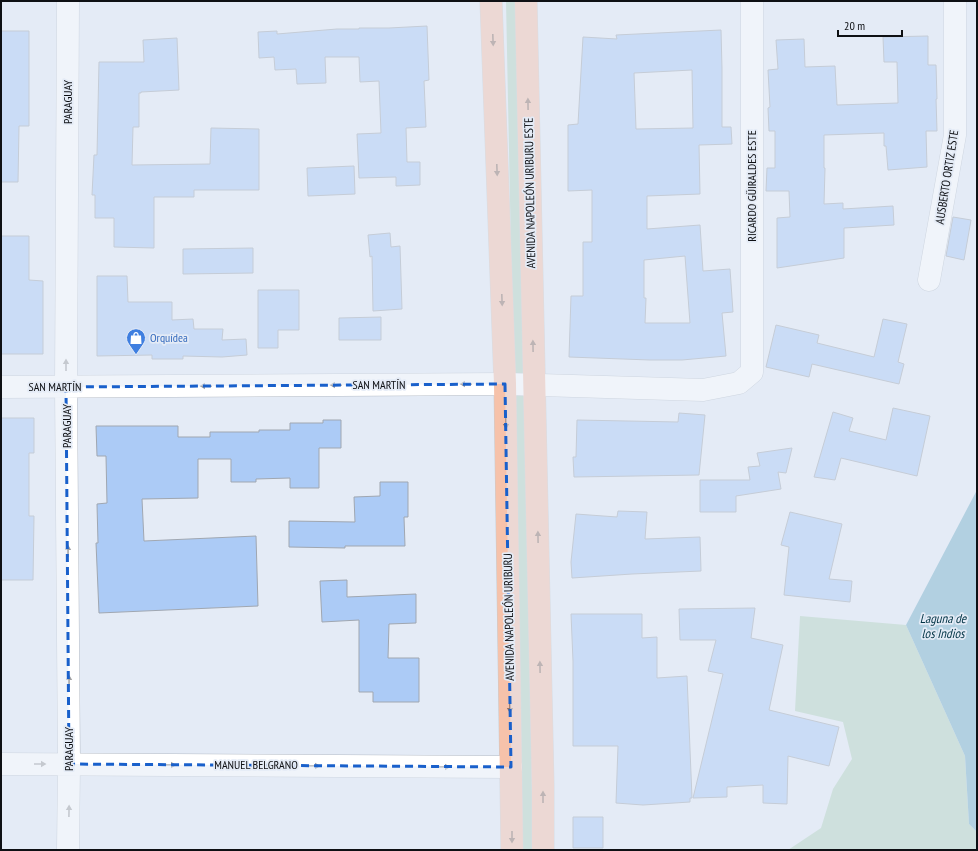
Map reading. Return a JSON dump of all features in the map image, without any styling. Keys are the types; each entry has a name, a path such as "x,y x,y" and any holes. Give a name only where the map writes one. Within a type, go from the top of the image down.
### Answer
{"main road":[{"path":"491,1 505,384"},
{"name":"AVENIDA NAPOLEÓN URIBURU ESTE","path":"526,1 534,385"},
{"name":"AVENIDA NAPOLEÓN URIBURU","path":"505,384 512,850"},
{"path":"534,385 543,786 543,850"}],"street":[{"name":"PARAGUAY","path":"68,1 66,387 69,764 68,850"},
{"name":"RICARDO GÜIRALDES ESTE","path":"752,1 752,372"},
{"name":"AUSBERTO ORTIZ ESTE","path":"929,280 955,136 956,1"},
{"name":"SAN MARTÍN","path":"1,387 505,384 703,390 739,383 752,372"},
{"name":"MANUEL BELGRANO","path":"1,764 511,768"}],"highlighted area":[{"path":"505,384 511,767 69,764 66,387"}],"green space":[{"path":"506,1 518,1 533,850 523,850"},
{"path":"800,616 906,625 965,756 969,824 977,832 977,850 788,850 821,828 833,789 852,759 843,722 795,711"}],"water":[{"name":"Laguna de los Indios","path":"977,490 977,832 969,824 965,756 906,625"}],"building":[{"path":"427,26 429,80 424,81 426,127 406,128 407,162 420,162 420,185 396,186 396,177 359,178 357,134 381,133 379,81 360,82 359,57 325,57 326,83 297,84 296,69 275,70 274,57 259,58 258,32 277,31 277,34 337,29"},
{"path":"721,30 722,127 731,127 732,144 699,145 700,194 647,196 647,229 700,225 703,271 730,269 733,312 722,313 726,356 682,360 569,357 571,296 583,296 583,242 592,242 592,190 568,191 568,125 578,124 583,37 617,39 616,35","holes":["692,70 693,128 636,129 634,73","685,256 690,323 645,323 646,298 644,298 644,260"]},
{"path":"1,31 29,31 29,126 19,126 18,182 1,182"},
{"path":"928,36 928,65 936,65 937,131 926,131 927,167 888,170 886,146 884,146 884,133 824,135 824,204 843,203 843,209 893,206 894,225 844,228 844,258 777,268 777,218 790,217 789,191 766,191 767,168 775,168 775,131 769,131 768,108 770,107 768,70 778,69 776,40 804,39 805,67 835,66 837,105 898,103 897,62 884,62 883,37"},
{"path":"177,38 179,90 139,93 139,127 133,127 132,165 210,164 211,128 259,129 259,190 194,190 194,197 154,197 154,248 114,247 114,218 95,218 95,195 92,195 94,155 97,155 99,62 144,62 143,40"},
{"path":"354,166 355,194 308,196 307,168"},
{"path":"953,217 971,220 964,260 946,256"},
{"path":"390,233 391,247 400,246 402,309 373,311 372,256 370,257 368,235"},
{"path":"1,236 29,236 29,280 43,281 43,354 1,354"},
{"path":"253,248 253,273 183,274 183,249"},
{"path":"97,276 127,276 128,302 172,302 172,320 193,319 194,329 223,329 222,340 246,339 247,355 222,357 183,356 183,359 152,359 152,355 97,356"},
{"path":"258,290 299,290 299,330 278,330 278,348 258,348"},
{"path":"381,317 381,340 339,340 339,318"},
{"path":"883,319 907,324 898,362 904,364 899,384 812,364 809,377 766,367 776,325 819,335 817,343 874,357"},
{"path":"893,408 930,416 917,476 841,458 835,480 814,477 833,412 853,418 849,431 886,440"},
{"path":"679,413 705,415 699,475 574,477 573,457 576,457 577,420 678,422"},
{"path":"1,418 34,418 34,453 29,453 29,516 34,516 33,580 1,580"},
{"path":"323,420 341,420 341,448 319,448 319,488 290,488 290,478 256,479 256,482 231,482 231,459 198,459 198,498 142,499 144,541 256,536 258,606 99,613 96,543 98,543 97,504 107,503 106,456 97,456 96,426 178,426 178,437 210,437 210,432 259,432 259,430 290,430 290,423 323,423"},
{"path":"792,448 786,473 778,472 781,489 736,496 736,512 700,512 700,480 750,480 748,467 760,466 757,453"},
{"path":"380,482 408,482 408,517 404,517 405,546 345,546 345,548 289,547 289,521 355,522 354,497 380,496"},
{"path":"618,511 647,512 645,539 700,537 701,571 572,578 571,562 576,514 617,517"},
{"path":"790,512 842,524 829,579 852,581 850,602 784,595 789,547 781,545"},
{"path":"347,580 347,597 416,594 416,623 389,624 388,658 419,658 419,702 373,702 373,692 359,692 359,620 322,622 320,581"},
{"path":"755,608 751,638 783,645 769,710 839,727 829,766 788,756 787,804 763,803 763,785 727,787 727,797 693,798 723,674 708,671 716,640 680,640 679,609"},
{"path":"571,614 642,614 642,638 657,637 657,678 687,676 692,798 690,798 690,802 643,805 616,803 618,746 573,746 573,661"},
{"path":"573,817 603,817 603,848 573,848"}],"place":[{"name":"Orquídea","path":"136,355"}]}
